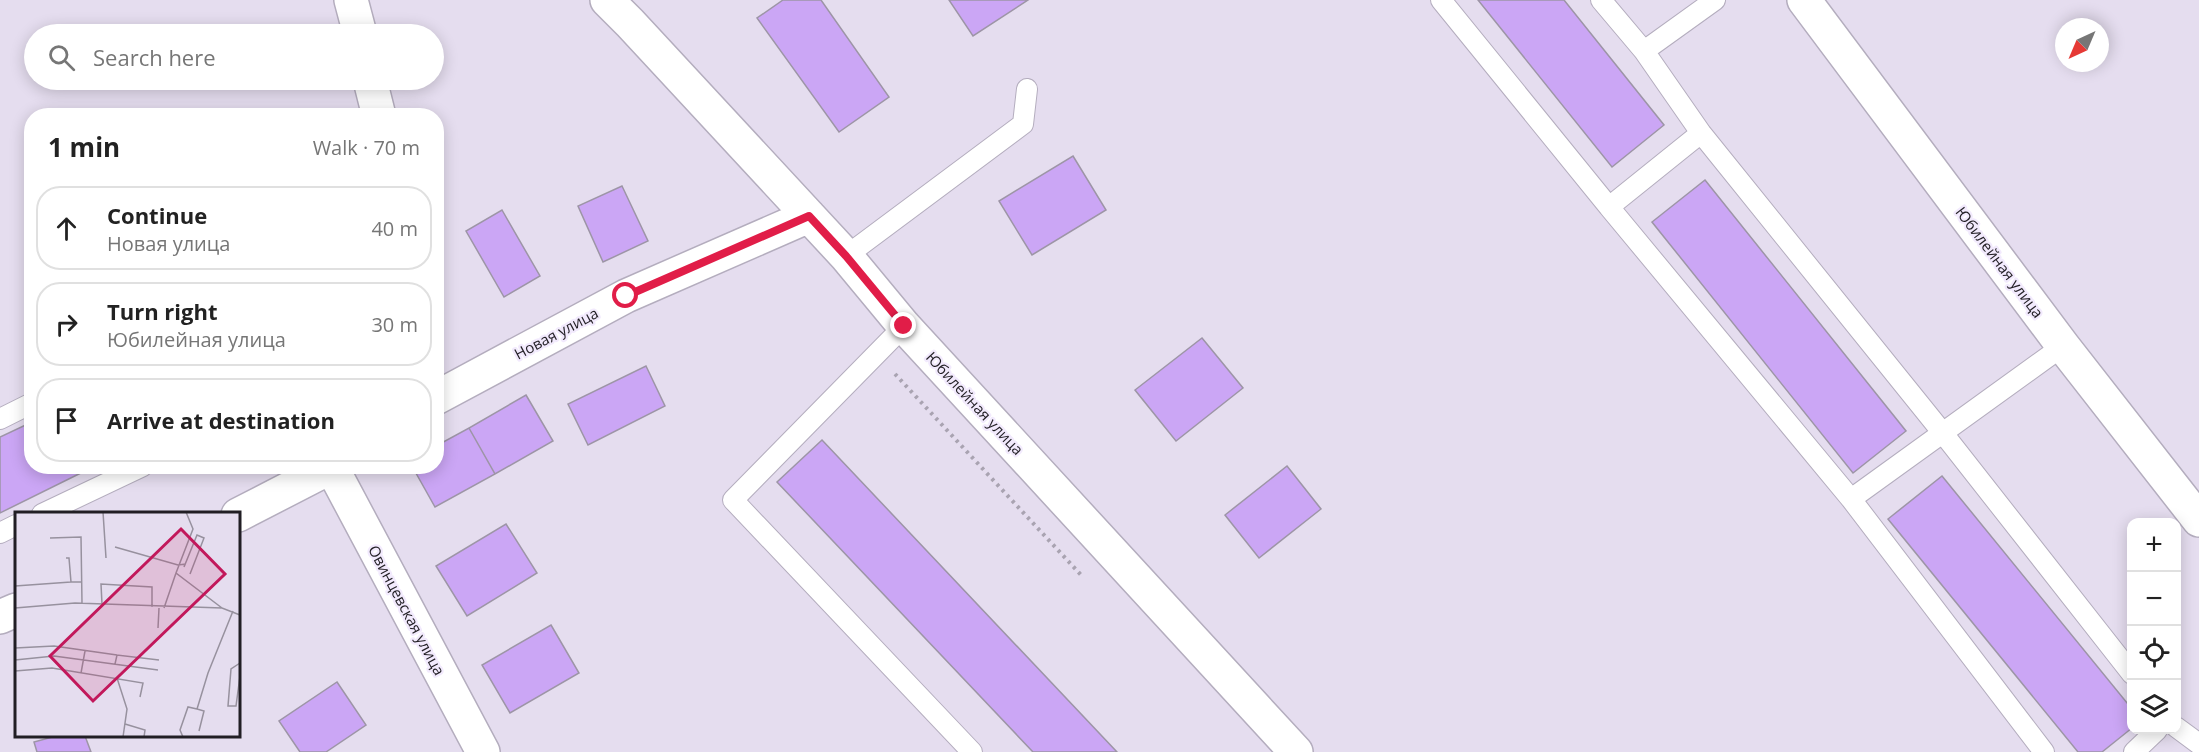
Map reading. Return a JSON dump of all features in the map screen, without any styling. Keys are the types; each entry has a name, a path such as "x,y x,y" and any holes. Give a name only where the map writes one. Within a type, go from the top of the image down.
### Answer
{"street":[{"path":"351,0 357,24"},
{"name":"Юбилейная улица","path":"607,0 846,256 904,326 1296,752"},
{"name":"Юбилейная улица","path":"1805,0 2062,346 2199,520"},
{"path":"372,90 377,108"},
{"name":"Новая улица","path":"444,394 626,296 809,216"},
{"path":"240,514 318,474"},
{"name":"Овинцевская улица","path":"336,474 483,752"},
{"path":"0,617 15,610"}],"lane":[{"path":"1441,0 1851,499 2044,752"},
{"path":"1602,0 1644,51 1701,133 1942,432 2127,668"},
{"path":"1644,51 1715,0"},
{"path":"846,256 1023,124 1027,89"},
{"path":"1609,207 1701,133"},
{"path":"904,326 733,500 972,752"},
{"path":"1851,499 2062,346"},
{"path":"0,419 24,407"},
{"path":"44,512 126,474"},
{"path":"0,533 15,526"},
{"path":"2181,731 2199,744"},
{"path":"2134,752 2152,734"}],"path":[{"path":"876,354 1085,579"}],"building":[{"path":"783,0 821,0 889,97 839,132 757,18"},
{"path":"949,0 1028,0 973,36"},
{"path":"1478,0 1564,0 1664,125 1612,167"},
{"path":"1073,156 1106,210 1032,255 999,201"},
{"path":"1705,180 1906,431 1853,473 1652,222"},
{"path":"622,186 648,241 603,262 578,206"},
{"path":"502,210 540,276 504,297 466,231"},
{"path":"1202,338 1243,388 1176,441 1135,390"},
{"path":"646,366 665,406 588,445 568,404"},
{"path":"526,395 553,441 495,474 469,428"},
{"path":"24,426 24,474 79,474 0,513 0,437"},
{"path":"469,428 495,474 435,507 416,474 444,474 444,442"},
{"path":"822,440 1117,752 1033,752 777,482"},
{"path":"1287,466 1321,509 1259,558 1225,515"},
{"path":"1942,476 2127,703 2127,732 2102,752 2078,752 1888,519"},
{"path":"506,524 537,573 467,616 436,566"},
{"path":"551,625 579,673 510,713 482,665"},
{"path":"337,682 366,725 326,752 300,752 279,721"},
{"path":"52,737 85,737 91,752 37,752 34,742"}],"route":[{"path":"626,296 809,216 846,256 904,326"}]}
